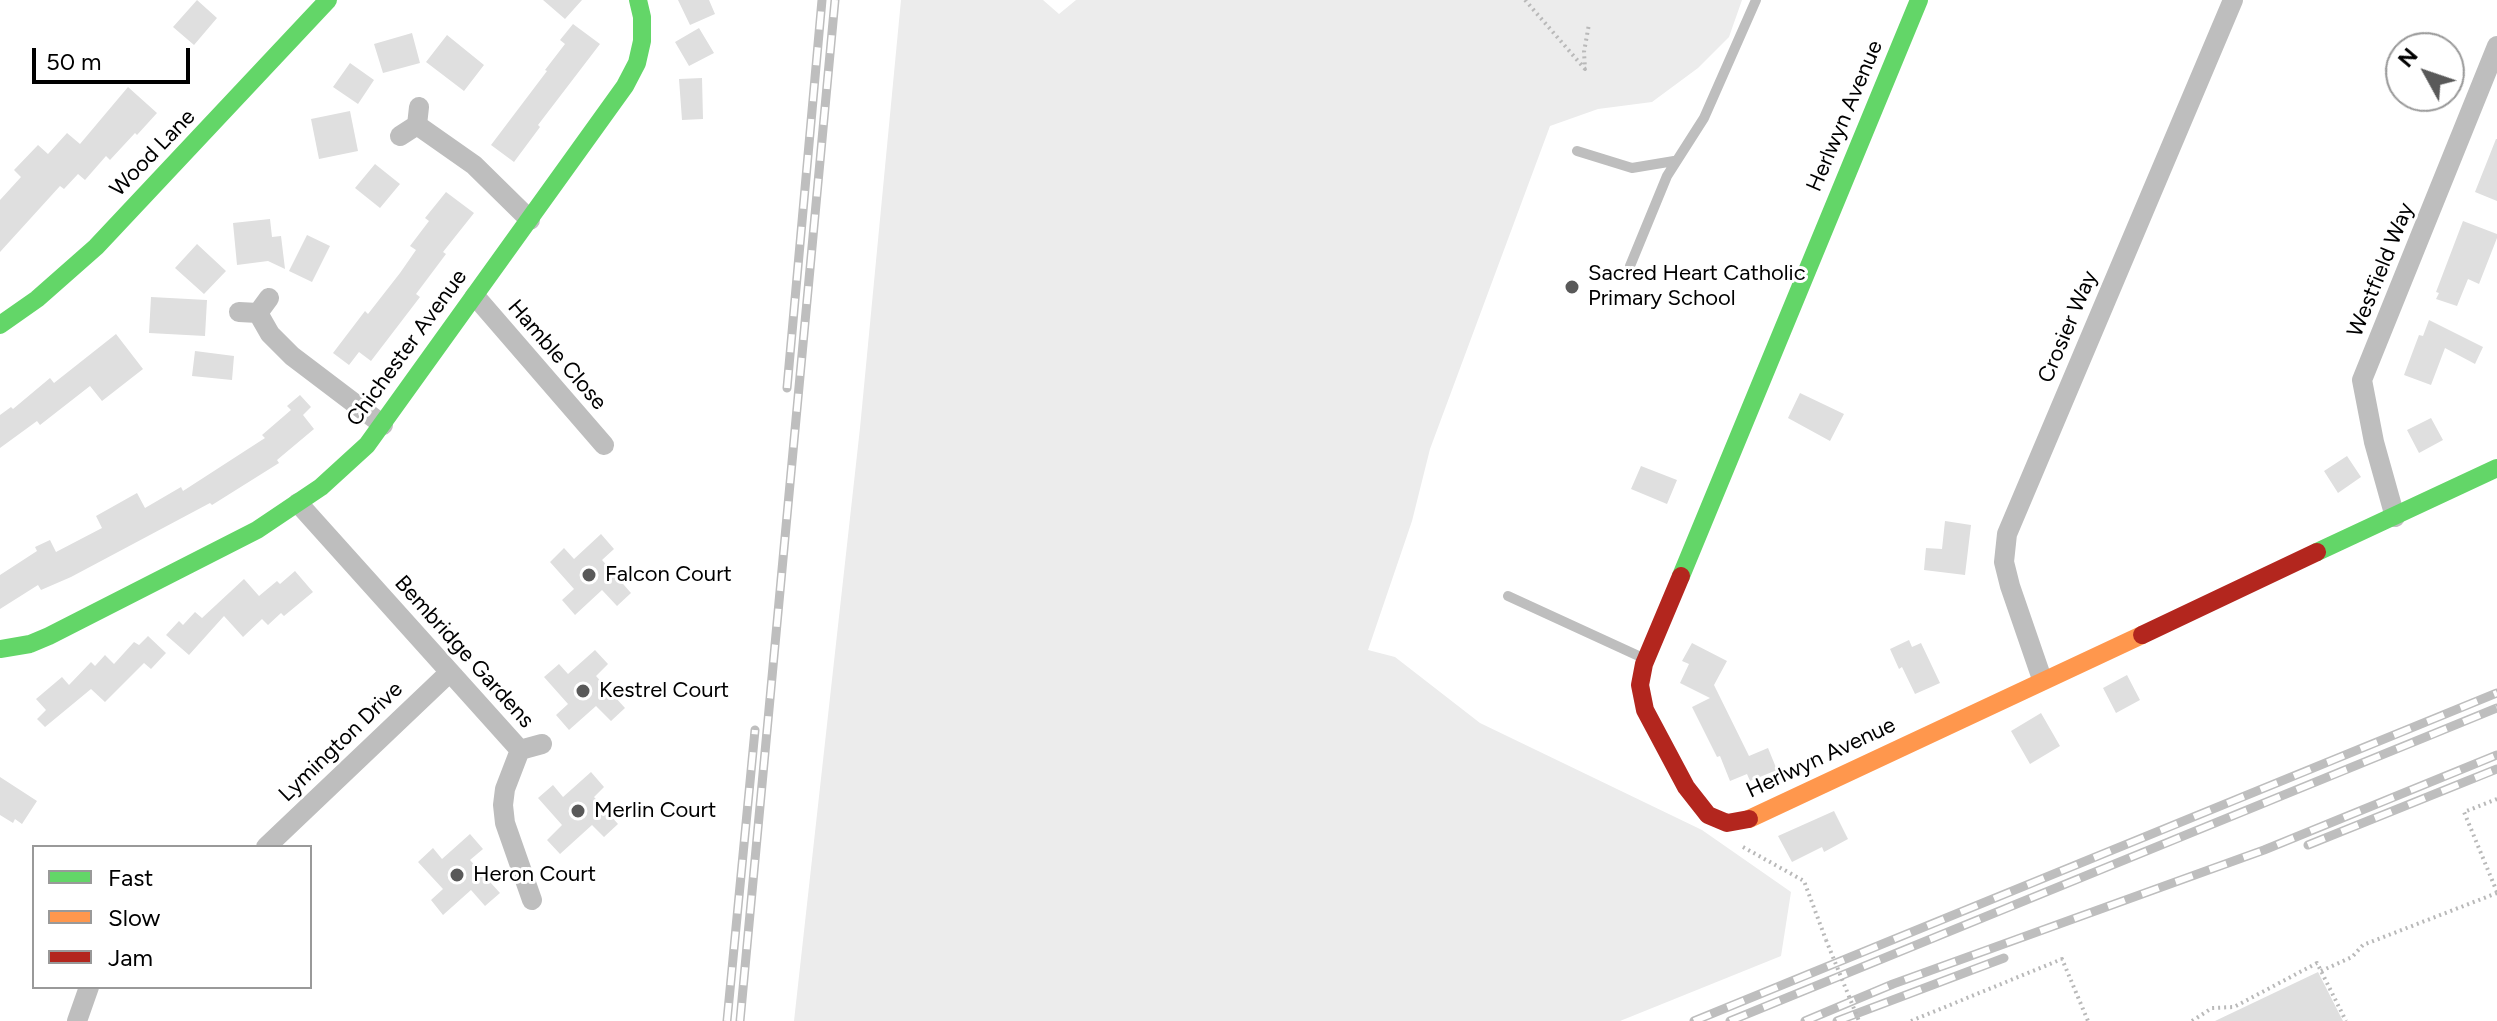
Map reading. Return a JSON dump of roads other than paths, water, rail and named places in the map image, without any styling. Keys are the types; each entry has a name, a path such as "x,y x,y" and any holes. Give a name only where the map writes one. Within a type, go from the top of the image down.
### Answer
{"street":[{"name":"Wood Lane","path":"0,325 47,291 96,247 328,0"},
{"name":"Chichester Avenue","path":"0,649 30,644 49,636 257,530 344,468 383,425 612,107 637,63 642,41 638,0"},
{"name":"Herlwyn Avenue","path":"1919,0 1645,659 1640,685 1645,710 1686,787 1708,815 1727,823 1742,822 2497,468"},
{"name":"Crosier Way","path":"2042,679 2004,562 2007,534 2233,0"},
{"name":"Westfield Way","path":"2395,517 2371,428 2362,380 2497,46"},
{"path":"412,123 474,165 530,220"},
{"name":"Hamble Close","path":"475,296 604,445"},
{"path":"255,307 270,334 292,356 383,425"},
{"name":"Bembridge Gardens","path":"298,503 520,750 505,789 503,805 505,823 532,900"},
{"name":"Lymington Drive","path":"268,845 450,672"},
{"path":"520,750 542,744"},
{"path":"77,1021 88,989"}],"lane":[{"path":"1630,266 1674,161 1704,118 1756,0"},
{"path":"1577,151 1632,168 1674,161"},
{"path":"1508,596 1645,659"}],"railway":[{"path":"787,388 822,0"},
{"path":"740,1021 835,0"},
{"path":"1694,1021 2497,693"},
{"path":"1730,1021 2497,708"},
{"path":"727,1021 755,730"},
{"path":"1805,1021 1893,984 2264,850 2497,755"},
{"path":"2308,845 2497,769"},
{"path":"1837,1021 2004,958"}],"place":[{"name":"Sacred Heart Catholic Primary School","path":"1572,287"},
{"name":"Falcon Court","path":"589,575"},
{"name":"Kestrel Court","path":"583,691"},
{"name":"Merlin Court","path":"578,811"},
{"name":"Heron Court","path":"457,875"}]}
